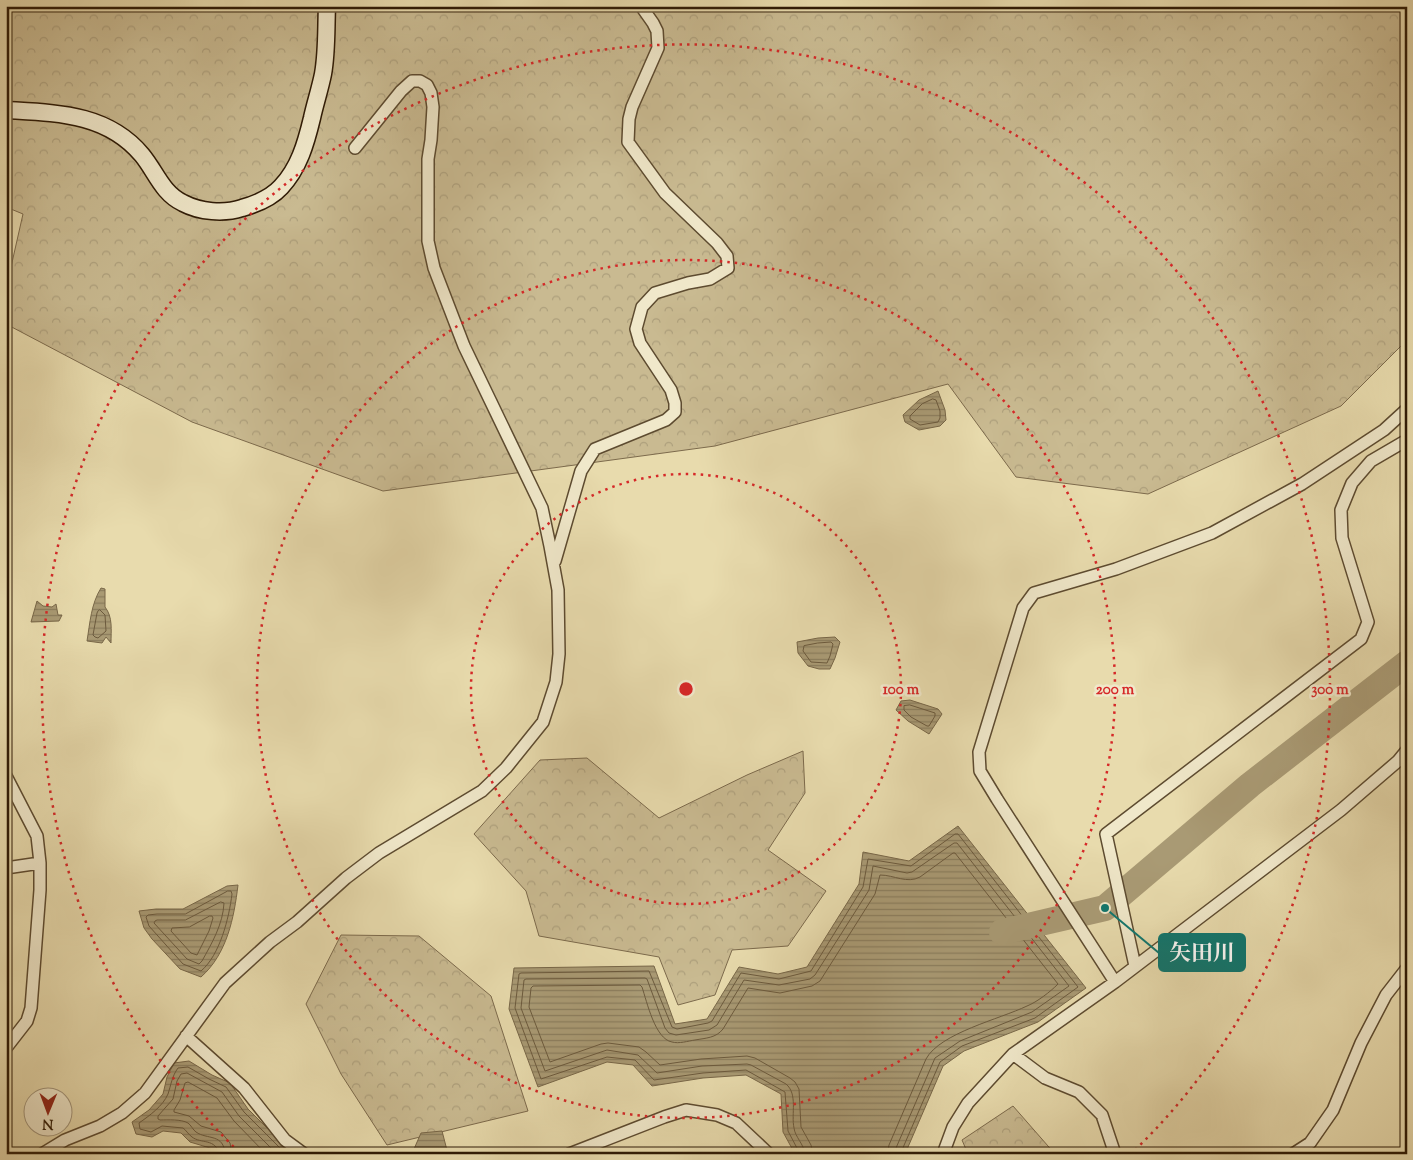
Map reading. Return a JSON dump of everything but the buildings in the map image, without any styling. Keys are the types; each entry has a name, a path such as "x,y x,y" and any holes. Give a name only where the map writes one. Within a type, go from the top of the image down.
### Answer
{"street":[{"path":"6,110 55,113 97,122 130,142 166,190 182,203 200,210 217,212 238,210 259,203 281,188 294,169 305,147 323,73 327,6"},
{"path":"553,565 581,471 595,449 666,420 674,412 675,403 671,390 640,343 636,329 642,307 656,293 688,283 710,279 728,268 727,256 717,243 665,193 628,142 629,120 632,107 658,48 657,31 642,6"},
{"path":"42,1154 65,1140 100,1126 122,1113 145,1093 225,983 346,878 379,853 482,792 506,768 543,722 556,682 559,654 558,590 542,508 464,346 434,268 428,241 428,159 433,107 431,93 427,85 420,81 412,81 355,148"},
{"path":"1115,982 980,771 979,752 1023,608 1034,593 1116,569 1212,533 1302,484 1384,430 1407,409"},
{"path":"1136,966 1106,834 1361,639 1368,622 1342,538 1341,510 1352,483 1371,461 1407,440"},
{"path":"943,1154 953,1127 968,1103 1013,1054 1115,982 1341,810 1398,761 1407,750"},
{"path":"6,776 37,836 40,863 40,890 31,1008 27,1021 6,1048"},
{"path":"6,868 40,863"},
{"path":"1293,1154 1310,1143 1333,1110 1361,1043 1386,995 1407,968"},
{"path":"186,1036 244,1088 285,1140 304,1154"},
{"path":"1013,1054 1045,1078 1079,1092 1102,1115 1115,1154"},
{"path":"569,1154 686,1110 718,1115 736,1123 769,1154"}],"green space":[{"path":"6,6 1407,6 1407,340 1341,406 1148,494 1016,477 948,384 715,446 383,491 192,422 6,324 6,289 23,214 6,207"},
{"path":"803,751 805,793 768,850 826,891 788,946 732,950 715,995 678,1005 659,957 539,936 526,891 474,834 540,760 587,758 659,818 747,775"},
{"path":"341,935 419,936 491,996 528,1111 387,1145 341,1074 306,1004"},
{"path":"1013,1106 1055,1154 968,1154 962,1140"}],"water":[{"path":"938,391 945,410 946,420 940,426 919,430 905,422 903,415 919,400"},
{"path":"101,588 105,589 105,607 111,624 111,643 106,637 102,643 87,641 93,607"},
{"path":"37,601 43,606 52,607 56,604 58,615 62,615 59,621 31,622"},
{"path":"835,637 840,642 830,669 808,666 798,653 797,642"},
{"path":"910,700 938,709 942,714 929,734 908,721 896,710 901,701"},
{"path":"958,826 1086,988 1038,1022 964,1051 943,1066 905,1154 795,1154 783,1132 781,1094 746,1075 703,1078 652,1086 633,1065 607,1062 538,1087 509,1009 514,968 654,966 675,1024 707,1019 739,967 778,974 807,967 859,884 863,852 909,861"},
{"path":"238,885 228,935 217,958 201,977 180,969 144,928 139,911 183,909 227,886"},
{"path":"189,1061 230,1083 248,1109 293,1154 215,1154 210,1148 190,1142 181,1133 163,1131 152,1137 136,1134 132,1122 149,1110 163,1094 167,1077 174,1063"},
{"path":"442,1131 448,1154 401,1154 414,1149 421,1133"}],"waterway":[{"path":"1002,932 1105,908 1250,785 1407,663"}],"place":[{"name":"矢田川","path":"1105,908"}]}
